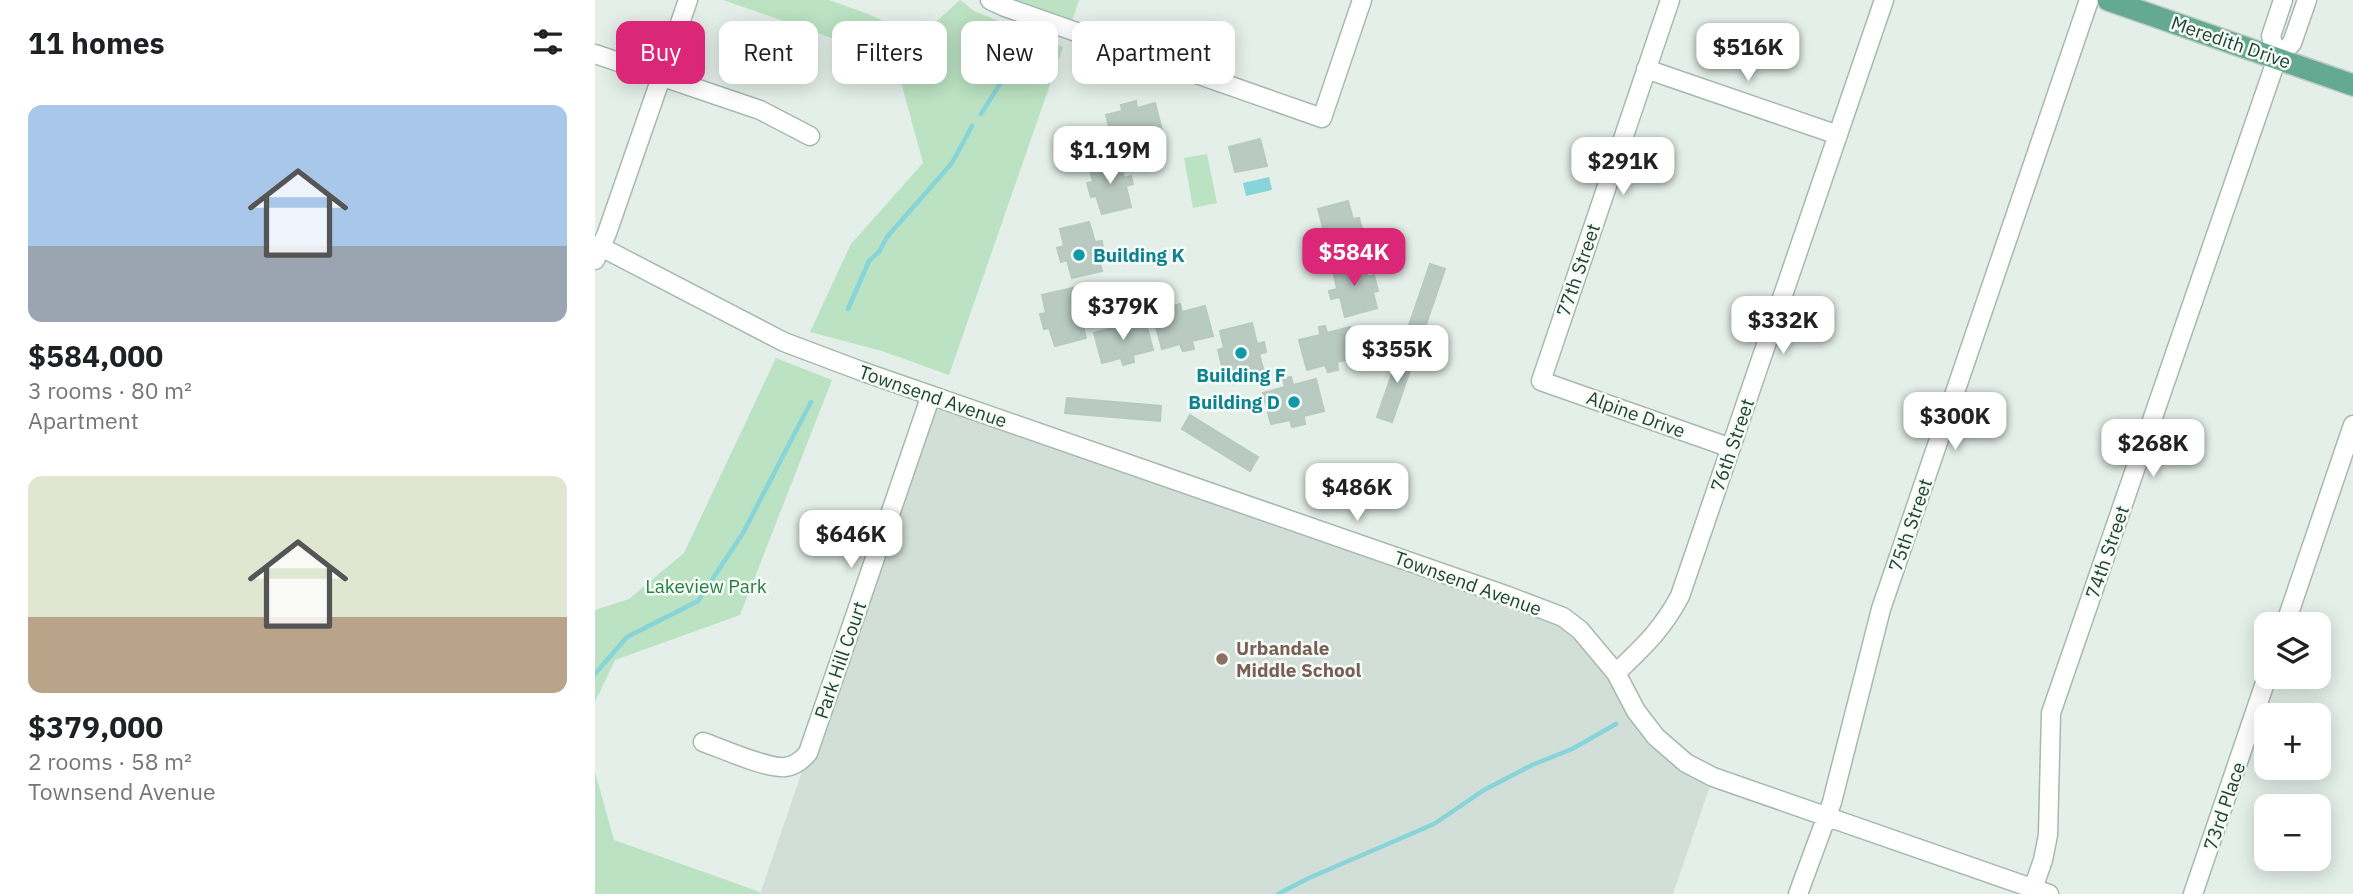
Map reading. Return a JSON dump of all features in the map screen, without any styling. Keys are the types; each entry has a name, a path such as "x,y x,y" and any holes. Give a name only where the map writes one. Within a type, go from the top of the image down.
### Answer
{"main road":[{"name":"Meredith Drive","path":"2108,0 2353,85"}],"street":[{"path":"681,21 688,0"},
{"path":"990,0 1322,118 1362,0"},
{"name":"77th Street","path":"1541,381 1670,0"},
{"name":"76th Street","path":"1616,673 1651,640 1680,596 1884,0"},
{"name":"75th Street","path":"1798,894 1826,818 1881,609 2089,0"},
{"path":"2283,0 2271,36 2277,58 2292,43 2307,0"},
{"path":"595,54 616,61"},
{"name":"74th Street","path":"2038,892 2049,835 2052,713 2277,58"},
{"path":"1646,69 1838,135"},
{"path":"598,254 658,84"},
{"path":"684,84 760,110 810,136"},
{"name":"Townsend Avenue","path":"598,254 784,342 1563,617 1580,630 1616,673 1649,729 1686,763 1713,777 2038,892"},
{"name":"Alpine Drive","path":"1541,381 1731,448"},
{"name":"Park Hill Court","path":"703,742 773,766 787,767 799,762 809,752 931,395"},
{"path":"2289,612 2353,425"},
{"name":"73rd Place","path":"2193,894 2263,689"}],"shaded area":[{"name":"Urbandale Middle School","path":"931,395 1563,617 1636,711 1713,777 1673,894 760,894"}],"green space":[{"path":"723,0 829,0 884,21 832,21 832,38 818,33 818,21 783,21"},
{"path":"960,0 974,11 999,21 961,21 961,84 1050,84 949,375 882,351 810,332 851,244 923,163 902,84 947,84 947,21 937,21"},
{"path":"1014,0 1079,0 1072,21"},
{"path":"1058,45 1063,47 1058,61"},
{"path":"1207,154 1217,203 1193,208 1184,158"},
{"name":"Lakeview Park","path":"776,358 832,380 740,615 615,660 595,702 595,610 629,599 684,553"},
{"path":"595,772 614,840 760,894 595,894"}],"water":[{"path":"1269,177 1272,190 1246,196 1243,183"}],"building":[{"path":"1136,101 1137,108 1155,103 1163,134 1141,139 1143,146 1137,148 1135,141 1114,146 1106,115 1122,111 1121,105"},
{"path":"1260,139 1267,166 1235,172 1229,147"},
{"path":"1119,157 1124,178 1131,176 1133,184 1126,186 1131,207 1102,214 1096,196 1091,197 1087,183 1093,182 1089,165"},
{"path":"1348,201 1353,219 1359,218 1363,232 1358,233 1362,250 1331,258 1326,238 1318,240 1315,233 1324,231 1318,209"},
{"name":"Building K","path":"1089,222 1095,242 1102,241 1103,249 1097,250 1102,271 1072,278 1067,260 1061,262 1057,248 1064,246 1060,229"},
{"path":"1363,258 1368,277 1374,275 1378,291 1373,292 1377,308 1345,317 1340,297 1331,299 1329,291 1337,289 1332,266"},
{"path":"1430,264 1445,269 1421,339 1406,334"},
{"path":"1073,288 1078,308 1086,307 1087,316 1081,318 1086,338 1055,346 1049,328 1044,329 1040,314 1046,313 1042,295"},
{"path":"1180,304 1182,312 1205,306 1213,336 1192,341 1194,349 1183,351 1180,344 1162,349 1154,319 1176,314 1174,306"},
{"path":"1121,318 1123,326 1145,320 1153,350 1133,355 1134,362 1123,365 1121,358 1102,363 1094,333 1116,327 1114,320"},
{"name":"Building F","path":"1252,323 1257,344 1264,342 1266,352 1259,354 1265,375 1233,383 1228,364 1222,366 1218,350 1224,348 1220,331"},
{"path":"1325,326 1327,333 1350,327 1357,357 1337,362 1338,370 1328,372 1325,365 1307,370 1299,340 1320,335 1319,327"},
{"path":"1401,348 1416,353 1392,422 1377,417"},
{"name":"Building D","path":"1291,377 1293,385 1316,379 1324,411 1304,416 1305,424 1292,427 1290,420 1271,424 1263,393 1285,387 1283,379"},
{"path":"1067,398 1161,406 1160,421 1065,413"},
{"path":"1190,415 1258,457 1250,471 1182,429"}],"waterway":[{"path":"981,114 1000,84"},
{"path":"848,309 869,261 952,163 972,126"},
{"path":"595,674 627,637 698,601 743,533 811,402"},
{"path":"1278,894 1434,824 1484,790 1532,765 1572,749 1616,724"}],"place":[{"name":"Building K","path":"1079,255"},
{"name":"Building F","path":"1241,353"},
{"name":"Building D","path":"1294,402"},
{"name":"Urbandale Middle School","path":"1222,659"}]}
